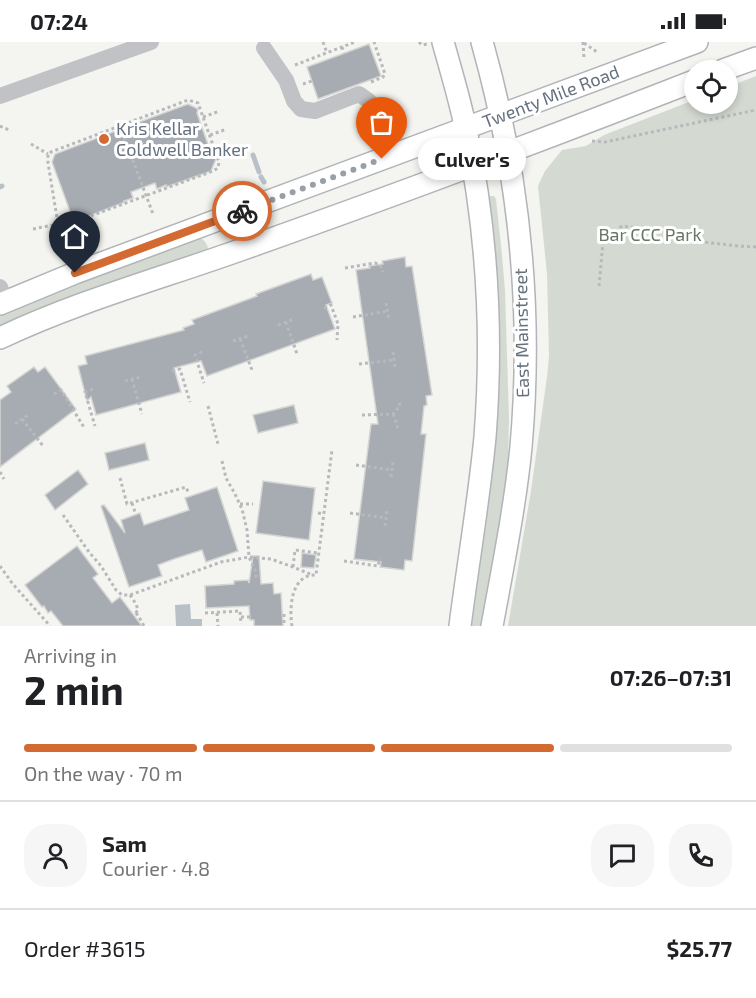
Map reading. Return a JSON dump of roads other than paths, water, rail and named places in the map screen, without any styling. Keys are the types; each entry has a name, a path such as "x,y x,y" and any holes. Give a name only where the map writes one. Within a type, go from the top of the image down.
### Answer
{"main road":[{"name":"East Mainstreet","path":"443,42 466,128 480,219 488,327 487,396 480,481 460,626"},
{"name":"East Mainstreet","path":"482,42 508,153 523,280 524,336 524,394 514,503 492,626"},
{"name":"Twenty Mile Road","path":"2,298 698,42"},
{"path":"738,65 756,58"},
{"name":"Twenty Mile Road","path":"0,338 48,316 243,249 508,153 684,85"}],"street":[{"path":"0,96 151,42"},
{"path":"264,48 286,80 296,105 301,110 315,111 366,93"}],"waterway":[{"path":"253,155 259,172"},
{"path":"261,177 264,182"}],"place":[{"name":"Kris Kellar Coldwell Banker","path":"104,139"},
{"name":"Culver's","path":"382,159"}],"park label":[{"name":"Bar CCC Park","path":"650,235"}]}
